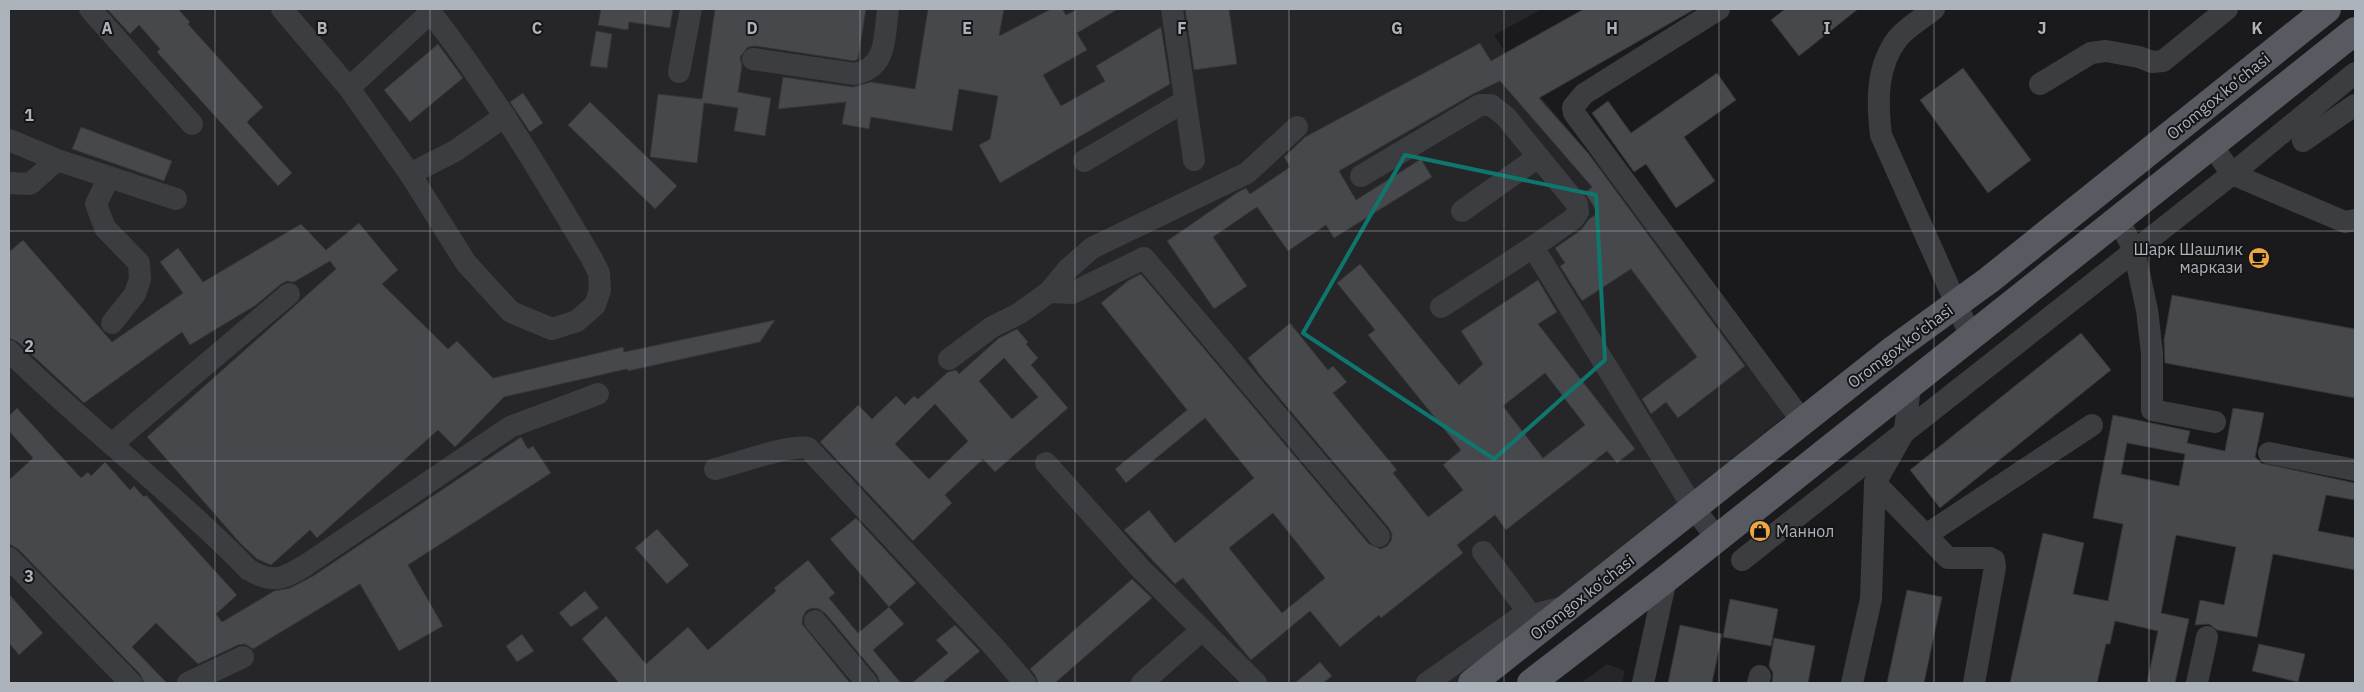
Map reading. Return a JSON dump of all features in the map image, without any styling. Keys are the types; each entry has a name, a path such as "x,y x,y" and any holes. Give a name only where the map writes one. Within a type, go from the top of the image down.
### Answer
{"main road":[{"name":"Oromgox ko‘chasi","path":"1472,683 1894,349 1997,274 2327,9"},
{"name":"Oromgox ko‘chasi","path":"1531,683 1666,579 2355,31"}],"street":[{"path":"90,9 192,124"},
{"path":"282,9 349,88 410,174 466,263 511,312 552,329 577,321 595,305 600,290 598,273 592,259 525,146 464,54 430,10 349,88"},
{"path":"679,72 691,9"},
{"path":"753,59 854,74 863,72 878,62 881,55 888,9"},
{"path":"1172,9 1194,160"},
{"path":"1719,9 1584,94 1573,107 1574,114 1802,422"},
{"path":"1934,9 1898,38 1883,68 1877,103 1881,135 1890,160 1971,337"},
{"path":"2040,84 2091,53 2106,51 2139,57 2152,62 2163,61 2227,9"},
{"path":"1742,560 2232,174 2355,74"},
{"path":"1084,161 1184,101"},
{"path":"1361,176 1480,105 1491,105 1498,110 1577,204 1578,212 1573,219 1441,307"},
{"path":"2304,141 2355,105"},
{"path":"410,174 456,151 505,116"},
{"path":"949,359 992,326 1020,313 1049,292 1068,269 1092,248 1247,173 1297,127"},
{"path":"9,140 57,160 176,199"},
{"path":"2211,144 2232,174 2345,222 2355,220"},
{"path":"1462,211 1538,157"},
{"path":"9,183 30,184 57,160"},
{"path":"109,177 96,204 105,228 139,263 140,279 135,294 112,323"},
{"path":"2118,219 2134,250 2147,310 2152,353 2152,410 2214,422"},
{"path":"1533,247 1694,509 1717,538"},
{"path":"1049,292 1072,293 1144,258 1379,536"},
{"path":"113,443 288,294"},
{"path":"9,351 78,416 113,443 249,570 269,579 285,578 510,427 598,394"},
{"path":"1852,683 1870,599 1875,483 1905,430 1910,385"},
{"path":"1926,535 2092,425"},
{"path":"715,470 785,450 802,447 808,448 996,648 1025,683"},
{"path":"2269,453 2355,470"},
{"path":"1046,463 1141,569 1256,683"},
{"path":"1875,483 1948,558 1990,558 1994,560 1995,567 1974,683"},
{"path":"1777,491 1799,515"},
{"path":"1483,552 1530,614"},
{"path":"9,558 131,683"},
{"path":"1643,683 1666,579"},
{"path":"1427,683 1505,626 1530,614 1571,606"},
{"path":"815,621 867,683"},
{"path":"1142,683 1202,630"},
{"path":"2197,683 2207,637"},
{"path":"188,683 243,657"}],"highlighted area":[{"path":"1405,155 1596,195 1605,360 1494,459 1303,333"}],"shaded area":[{"path":"9,9 1542,9 1494,35 1511,62 1664,242 1785,416 1456,683 9,683"},
{"path":"1607,664 1625,671 1622,683 1581,683"}],"building":[{"path":"107,9 178,9 190,22 188,24 263,107 247,122 292,173 278,186 157,52 160,49 139,25 130,34"},
{"path":"601,9 673,9 670,28 629,22 628,30 598,25"},
{"path":"715,9 866,9 858,59 854,61 755,46 748,47 740,57 742,66 738,92 771,98 765,136 734,131 738,108 704,103 697,163 650,157 658,94 702,99"},
{"path":"928,9 1004,9 999,36 1051,9 1062,9 1066,15 1078,9 1118,9 1077,33 1087,50 1043,75 1061,106 1105,81 1096,66 1161,27 1170,84 1000,183 979,145 990,139 998,96 959,89 952,131 871,117 869,129 842,124 846,102 778,109 783,77 853,87 871,82 915,89"},
{"path":"1185,9 1229,9 1237,64 1194,70"},
{"path":"1584,9 1695,9 1539,98 1588,153 1745,366 1678,418 1666,402 1651,414 1642,399 1697,357 1631,269 1582,301 1560,266 1565,263 1555,248 1581,230 1589,219 1598,213 1585,193 1592,187 1500,81 1473,94 1339,171 1356,200 1421,159 1432,177 1334,238 1326,225 1288,251 1257,207 1213,237 1247,286 1214,309 1167,241 1238,192 1246,188 1250,194 1290,167 1284,157 1305,137 1480,43 1491,61"},
{"path":"1785,9 1858,9 1799,56 1771,20"},
{"path":"596,31 612,34 607,68 590,66"},
{"path":"438,44 463,78 410,122 384,90"},
{"path":"1963,68 2031,160 1988,193 1920,100"},
{"path":"1717,73 1736,100 1684,137 1715,181 1676,208 1646,164 1634,172 1592,113 1608,101 1631,133"},
{"path":"523,93 543,123 530,132 510,102"},
{"path":"590,102 677,186 655,209 568,125"},
{"path":"81,127 172,161 164,181 72,149"},
{"path":"359,223 398,270 382,284 448,349 457,341 493,378 623,347 624,352 775,320 760,342 628,371 627,369 504,397 455,447 438,430 317,538 310,530 271,565 257,559 240,543 147,437 336,269 330,261 294,282 287,281 281,284 256,305 190,345 182,332 84,403 18,342 9,338 9,252 23,240 112,342 183,293 160,262 178,248 203,282 301,224 326,250"},
{"path":"1360,264 1459,385 1483,364 1461,331 1538,280 1557,312 1538,324 1635,449 1617,463 1607,451 1506,530 1495,515 1457,545 1463,553 1381,618 1379,615 1340,647 1310,611 1251,660 1183,578 1175,584 1124,530 1149,510 1175,543 1254,478 1205,418 1126,483 1115,469 1187,410 1101,303 1129,280 1141,274 1369,544 1381,549 1391,541 1392,534 1389,528 1260,375 1248,358 1290,323 1328,370 1333,366 1347,382 1333,393 1397,470 1393,473 1428,517 1463,490 1443,465 1461,450 1368,335 1375,330 1337,283","holes":["1545,373 1585,425 1543,458 1503,406","1273,513 1325,578 1282,613 1229,548"]},
{"path":"2172,295 2355,329 2355,398 2165,363 2164,340"},
{"path":"1017,329 1028,342 1026,344 1038,358 1031,365 1068,408 995,472 983,459 945,495 952,503 913,541 820,442 858,405 872,419 896,396 905,405 914,396 918,399 948,372 956,370 959,374 999,338","holes":["1004,358 1038,397 1012,419 979,381","935,404 968,441 929,479 895,444"]},
{"path":"2081,333 2111,370 1940,508 1910,470"},
{"path":"17,408 81,478 88,472 91,476 105,462 130,490 134,486 144,497 146,495 237,595 216,614 222,622 274,591 290,588 313,576 521,437 528,449 533,446 551,473 408,565 443,626 399,651 360,584 253,649 245,644 238,645 198,664 156,623 132,647 167,683 144,683 140,674 18,549 9,544 9,480 33,458 9,431 9,416"},
{"path":"2233,408 2264,413 2255,457 2261,463 2355,483 2355,500 2326,495 2318,531 2355,538 2355,570 2273,554 2257,637 2217,630 2209,624 2195,625 2200,600 2224,605 2236,547 2176,535 2161,613 2189,619 2175,683 2147,683 2158,631 2115,621 2110,644 2106,644 2097,683 2010,683 2043,533 2084,543 2073,594 2108,601 2123,524 2093,518 2113,415 2190,431 2187,443 2225,451","holes":["2127,443 2185,454 2179,486 2121,474"]},
{"path":"856,518 916,583 889,607 830,539"},
{"path":"657,529 689,565 667,584 635,548"},
{"path":"808,560 835,593 829,598 858,633 889,607 904,624 873,650 901,683 880,683 877,675 825,613 819,609 812,608 806,611 802,624 850,683 619,683 582,639 606,616 646,664 688,627 708,650 776,591 774,588"},
{"path":"1132,579 1152,598 1055,683 1038,683 1030,669"},
{"path":"1907,590 1942,597 1924,683 1887,683"},
{"path":"585,591 599,608 571,627 559,613"},
{"path":"9,594 43,633 19,655 9,643"},
{"path":"1730,599 1778,609 1771,646 1723,637"},
{"path":"955,625 980,651 942,683 912,683 948,653 936,640"},
{"path":"1680,625 1722,634 1712,683 1668,683"},
{"path":"522,634 534,651 517,662 506,646"},
{"path":"1774,638 1815,646 1808,683 1772,683 1773,673 1769,666"},
{"path":"2259,644 2305,654 2298,682 2252,671"},
{"path":"1320,662 1332,676 1323,683 1295,683"}],"place":[{"name":"Шарк Шашлик маркази","path":"2259,258"},
{"name":"Маннол","path":"1760,531"}]}
